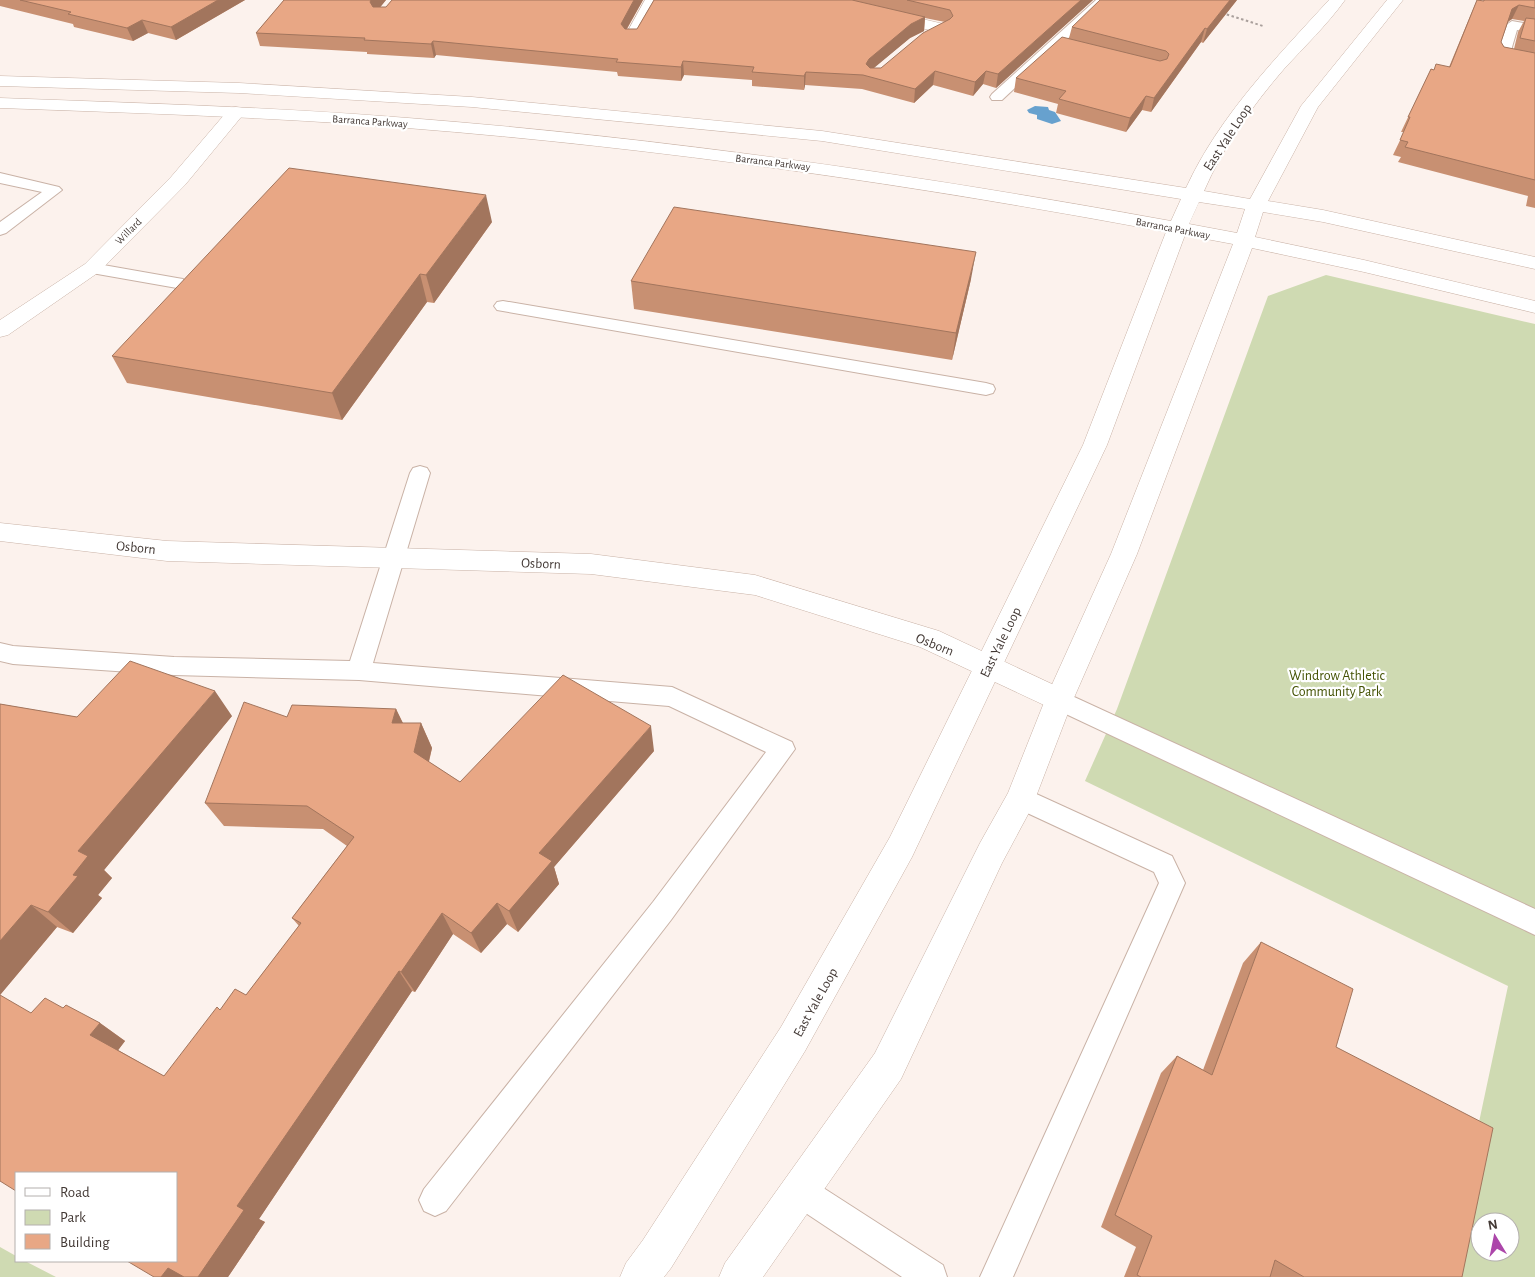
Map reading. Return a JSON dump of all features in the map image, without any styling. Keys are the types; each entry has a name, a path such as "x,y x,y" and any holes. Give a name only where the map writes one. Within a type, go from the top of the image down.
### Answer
{"main road":[{"path":"632,38 652,0"},
{"path":"821,0 942,28"},
{"name":"East Yale Loop","path":"640,1277 657,1254 793,1039 901,847 1095,445 1178,228 1206,167 1237,116 1276,68 1337,0"},
{"path":"739,1277 888,1066 991,853 1021,798 1059,700 1124,554 1186,390 1235,270 1256,205 1310,106 1395,0"},
{"name":"Barranca Parkway","path":"0,81 239,88 482,103 822,136 1323,216 1535,263"},
{"name":"Barranca Parkway","path":"0,103 236,112 463,127 660,148 909,182 1178,228 1317,255 1535,307"},
{"name":"Willard","path":"0,330 92,268 178,181 236,112"},
{"name":"Osborn","path":"0,532 167,551 592,564 755,585 929,639 1059,700"}],"lane":[{"path":"997,97 1103,0"},
{"path":"1535,29 1512,25 1503,57 1535,64"},
{"path":"925,37 942,28"},
{"path":"1056,43 1074,48"},
{"path":"0,178 54,190 0,230"},
{"path":"92,268 177,283"},
{"path":"503,306 986,389"},
{"path":"359,671 392,559 420,474"},
{"path":"0,652 13,655 174,666 359,671 672,697 783,748 662,911 435,1200"},
{"path":"1059,700 1535,922"},
{"path":"996,1277 1172,883 1163,864 1021,798"},
{"path":"800,1191 931,1277"}],"path":[{"path":"1218,11 1263,26"}],"green space":[{"name":"Windrow Athletic Community Park","path":"1326,275 1535,324 1535,1277 1446,1277 1508,986 1085,781 1117,709 1268,296"},
{"path":"0,1247 15,1255 15,1262 27,1262 56,1277 0,1277"}],"water":[{"path":"1035,106 1048,107 1049,110 1055,112 1061,121 1052,124 1037,119 1037,115 1029,113 1027,110"}],"building":[{"path":"20,0 218,0 171,27 142,20 127,28"},
{"path":"284,0 371,0 370,2 373,7 386,7 392,0 634,0 621,24 625,29 637,29 654,0 852,0 925,17 911,24 869,59 866,64 870,68 881,68 923,33 953,16 950,10 907,0 1081,0 998,74 986,71 975,82 935,71 915,89 863,75 806,72 804,76 752,72 754,67 683,61 681,67 616,62 618,59 433,41 431,44 364,40 365,38 256,33"},
{"path":"1100,0 1230,0 1207,29 1205,28 1154,98 1146,96 1130,118 1059,99 1066,91 1016,78 1062,37 1160,61 1167,59 1169,54 1166,51 1072,27"},
{"path":"1477,0 1535,0 1535,8 1519,5 1512,9 1501,42 1504,47 1535,53 1535,180 1405,147 1408,142 1400,140 1410,117 1408,117 1431,69 1434,70 1436,64 1450,67"},
{"path":"1526,18 1535,19 1535,41 1520,38"},
{"path":"289,168 486,195 426,275 420,274 332,393 112,356"},
{"path":"674,207 976,252 956,333 631,281"},
{"path":"130,661 215,691 78,851 88,856 73,875 78,876 48,912 31,905 0,941 0,704 77,717"},
{"path":"563,675 651,726 539,853 552,861 509,911 497,903 471,933 442,913 401,972 399,971 237,1206 244,1210 198,1277 184,1277 168,1268 161,1277 154,1277 129,1262 178,1262 178,1172 15,1172 15,1190 0,1181 0,995 31,1013 45,998 63,1008 66,1005 100,1023 90,1035 164,1076 217,1007 220,1010 235,989 246,995 301,923 292,918 354,837 307,806 205,803 244,702 287,717 292,705 396,709 392,723 421,723 414,752 460,782"},
{"path":"1261,942 1353,989 1336,1047 1493,1128 1476,1212 1470,1212 1470,1239 1462,1277 1304,1277 1275,1260 1270,1277 1141,1277 1137,1275 1152,1236 1115,1215 1177,1056 1212,1075"}]}
